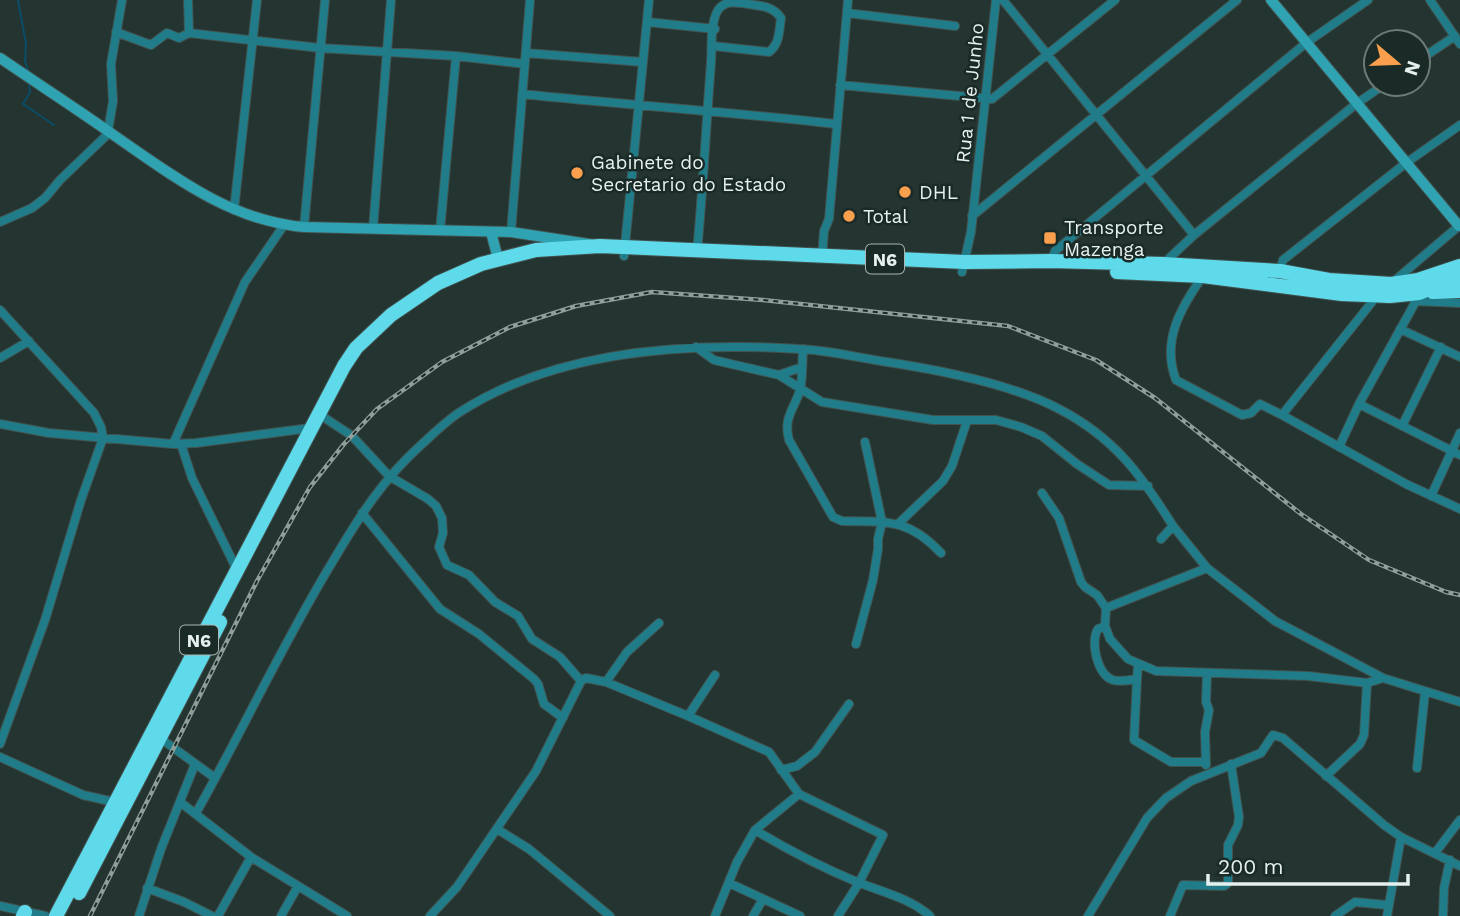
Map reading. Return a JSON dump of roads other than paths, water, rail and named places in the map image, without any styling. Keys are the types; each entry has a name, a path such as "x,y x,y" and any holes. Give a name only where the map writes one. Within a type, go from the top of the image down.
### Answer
{"highway":[{"name":"N6","path":"56,916 344,366 356,348 391,316 438,283 498,259 536,250 600,246 624,252 1203,276 1372,298 1418,297 1460,277"},
{"name":"N6","path":"67,916 350,372 370,346 397,321 443,290 515,262 557,255 624,252 822,257 964,267 1051,261 1163,264 1280,271 1329,280 1391,284 1430,277 1460,266"},
{"path":"1418,297 1460,291"}],"street":[{"path":"0,222 38,203 109,131 113,107 111,64 122,0"},
{"path":"188,0 189,33"},
{"path":"234,210 257,0"},
{"path":"304,227 325,0"},
{"path":"373,229 391,0"},
{"path":"511,232 530,0"},
{"path":"624,252 649,0"},
{"path":"822,257 824,230 829,219 848,0"},
{"name":"Rua 1 de Junho","path":"964,267 996,0"},
{"path":"1003,0 1194,235"},
{"path":"1098,0 1105,8"},
{"path":"840,85 997,97 1115,0"},
{"path":"972,216 1237,0"},
{"path":"1270,0 1460,225 1391,284"},
{"path":"1051,261 1055,251 1306,43 1368,0"},
{"path":"1430,0 1457,40 1432,53"},
{"path":"697,252 713,46 720,7 736,1 770,8 781,18 774,48 769,52 713,46"},
{"path":"847,13 955,26"},
{"path":"647,22 715,29"},
{"path":"116,33 151,45 167,33 179,38 189,33 320,48 456,56 525,64"},
{"path":"526,53 643,62"},
{"path":"440,230 456,56"},
{"path":"0,58 197,191 234,210 285,225 304,227 511,232 600,246"},
{"path":"522,94 836,124"},
{"path":"1163,264 1194,235 1365,98"},
{"path":"1280,271 1283,260 1406,163 1460,125"},
{"path":"236,570 177,444 245,282 285,225"},
{"path":"491,232 498,259"},
{"path":"1203,276 1181,309 1174,327 1171,355 1176,380 1242,415 1251,413 1260,404 1460,509"},
{"path":"1339,447 1359,404 1418,297 1460,303"},
{"path":"1282,415 1372,298"},
{"path":"0,310 93,413 101,427 103,438 81,500 46,620 0,744"},
{"path":"1400,329 1460,357"},
{"path":"0,358 29,341"},
{"path":"696,347 714,360 779,375 822,402 933,420 996,420 1021,426 1042,436 1109,485 1148,486"},
{"path":"196,813 299,616 388,476 459,413 499,391 547,372 624,354 696,347 803,349 951,374 1045,402 1070,416 1123,454 1148,486 1173,526 1207,568 1275,621 1383,678 1460,702"},
{"path":"1402,426 1441,347"},
{"path":"803,349 800,389 786,424 789,440 833,517 842,521 898,524 916,530 942,553"},
{"path":"779,375 802,368"},
{"path":"1359,404 1456,453"},
{"path":"324,418 352,436 388,476 436,506 442,517 443,533 439,547 447,565 468,575 495,602 518,616 532,639 560,657 581,681"},
{"path":"898,524 943,481 952,466 967,421"},
{"path":"0,424 49,433 177,444 310,428"},
{"path":"1431,496 1456,453 1460,433"},
{"path":"856,645 873,580 883,522 865,442"},
{"path":"1042,493 1059,518 1081,582 1097,595 1106,608 1105,626 1110,639 1128,659 1138,665 1156,671 1308,676 1367,683 1383,678"},
{"path":"362,513 440,609 479,634 534,679 544,704 563,718"},
{"path":"1161,540 1173,526"},
{"path":"1106,608 1207,568"},
{"path":"607,682 627,652 659,623"},
{"path":"1105,626 1098,629 1094,635 1104,674 1115,680 1137,679"},
{"path":"1138,665 1134,740 1171,762 1206,762"},
{"path":"1207,674 1207,773"},
{"path":"688,716 715,675"},
{"path":"430,916 457,887 536,771 581,681 590,677 769,752 799,794 883,835 859,883 838,916"},
{"path":"1326,776 1360,744 1364,735 1367,683"},
{"path":"1418,768 1425,692"},
{"path":"781,770 797,766 815,752 849,704"},
{"path":"1088,916 1147,818 1166,798 1191,780 1261,753 1273,735 1278,735 1401,837 1460,866"},
{"path":"160,738 215,778"},
{"path":"0,757 83,795 114,802"},
{"path":"139,916 147,888 195,764"},
{"path":"1170,916 1183,885 1224,886 1228,883 1228,845 1239,817 1231,764"},
{"path":"715,916 745,845 755,830 799,794"},
{"path":"180,802 251,857 345,915"},
{"path":"1435,853 1460,820"},
{"path":"497,829 529,849 610,916"},
{"path":"755,830 787,850 859,883 916,905 930,916"},
{"path":"1387,916 1401,837"},
{"path":"218,916 251,857"},
{"path":"1443,916 1444,888 1450,860"},
{"path":"729,883 800,916"},
{"path":"281,916 298,886"},
{"path":"147,888 212,916"},
{"path":"753,916 763,899"},
{"path":"1335,916 1355,902 1387,905"},
{"path":"0,906 24,914 45,916"}],"waterway":[{"path":"18,0 26,44 25,61 29,73"},
{"path":"29,84 30,92 23,104 54,125"}],"railway":[{"path":"90,916 257,581 310,487 344,444 377,409 442,362 510,327 576,306 652,292 763,300 1008,326 1096,360 1155,398 1301,514 1369,560 1446,592 1460,595"}],"place":[{"name":"Gabinete do Secretario do Estado","path":"577,173"},
{"name":"DHL","path":"905,192"},
{"name":"Total","path":"849,216"},
{"name":"Transporte Mazenga","path":"1050,238"}]}
